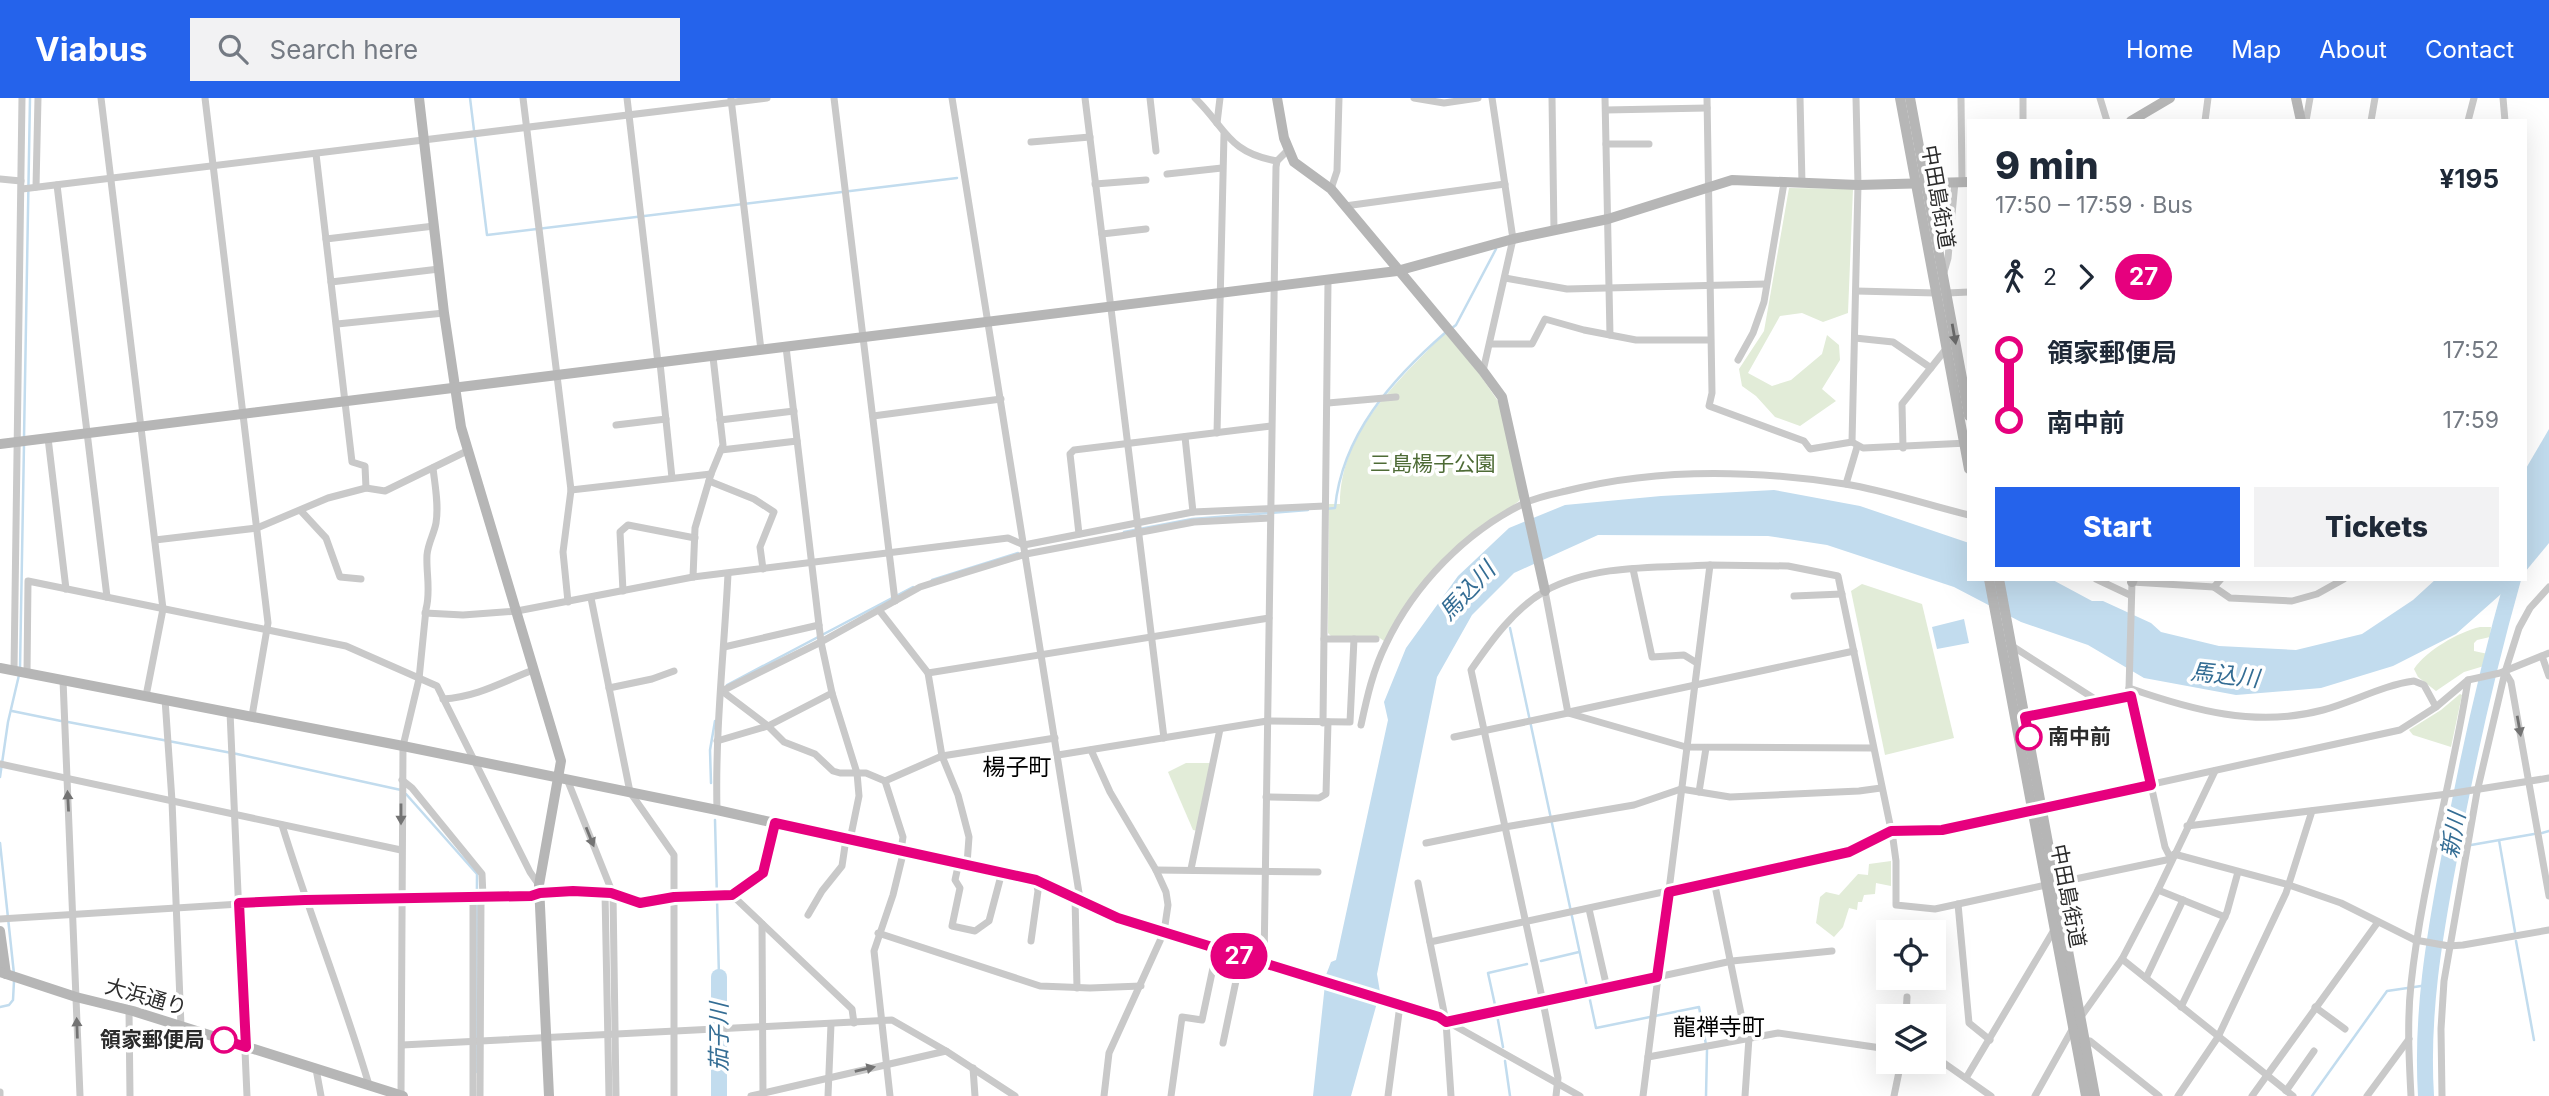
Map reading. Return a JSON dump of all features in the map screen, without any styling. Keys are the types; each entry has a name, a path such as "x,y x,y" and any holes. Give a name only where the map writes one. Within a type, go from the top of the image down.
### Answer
{"street":[{"path":"14,670 22,98"},
{"path":"36,187 38,98"},
{"path":"101,98 163,609 146,696"},
{"path":"205,98 268,623 253,716"},
{"path":"419,98 444,313 467,451 561,761 562,779 540,889 549,1096"},
{"path":"523,98 571,490 563,552 568,602"},
{"path":"627,98 672,478"},
{"path":"0,179 36,187 57,185 527,128 731,100 767,98"},
{"path":"834,98 895,601"},
{"path":"952,98 1058,755 1078,898 1077,988"},
{"path":"1085,98 1164,737"},
{"path":"1150,98 1156,151"},
{"path":"1195,98 1236,146 1261,158 1277,161"},
{"path":"1217,124 1220,98"},
{"path":"1277,98 1288,150 1294,162 1331,189 1502,397 1527,504 1568,713"},
{"path":"1331,189 1337,171 1339,98"},
{"path":"1414,98 1444,103 1478,98"},
{"path":"1483,371 1513,239 1492,98"},
{"path":"1552,98 1554,231"},
{"path":"1605,98 1610,335"},
{"path":"1707,98 1712,393 1709,406 1804,441 1810,449 1854,444 1903,448 1966,443"},
{"path":"1800,98 1802,183"},
{"path":"1846,484 1854,444 1858,185 1856,98"},
{"name":"中田島街道","path":"1900,98 1944,272 1967,405"},
{"name":"中田島街道","path":"1910,98 1936,293 1966,443"},
{"path":"1944,272 1962,182 1961,98"},
{"path":"2023,98 2023,119"},
{"path":"2100,98 2106,119"},
{"path":"2144,117 2170,98"},
{"path":"2205,119 2208,98"},
{"path":"2296,98 2303,119"},
{"path":"2305,119 2310,98"},
{"path":"2371,119 2375,98"},
{"path":"2469,119 2474,98"},
{"path":"2503,98 2505,119"},
{"path":"731,100 761,350"},
{"path":"1606,110 1707,108"},
{"path":"1217,433 1224,134"},
{"path":"1031,142 1090,137"},
{"path":"1606,144 1649,144"},
{"path":"1264,963 1277,161 1288,150"},
{"path":"316,154 352,463 365,466 366,488"},
{"path":"1167,174 1222,168"},
{"path":"1096,184 1146,180"},
{"path":"0,444 1397,271 1513,239 1608,219 1732,180 1858,185 1962,182"},
{"path":"1738,360 1753,333 1764,302 1784,183"},
{"path":"1345,206 1505,184"},
{"path":"57,185 107,597"},
{"path":"326,239 434,226"},
{"path":"1102,234 1146,229"},
{"path":"331,282 439,269"},
{"path":"1505,278 1567,289 1766,284"},
{"path":"1266,797 1319,798 1326,794 1324,639 1328,281"},
{"path":"1856,291 1936,293"},
{"path":"1947,293 1967,292"},
{"path":"337,324 444,313"},
{"path":"1490,344 1532,344 1545,318 1644,341 1710,340"},
{"path":"1855,338 1893,342 1931,368"},
{"path":"786,347 821,642 832,694 857,773 859,796 842,866 822,891 808,915"},
{"path":"1903,448 1902,404 1946,349"},
{"path":"693,577 695,528 723,444 713,356"},
{"path":"1328,402 1396,397"},
{"path":"873,416 1001,399"},
{"path":"720,420 794,411"},
{"path":"616,425 666,419"},
{"path":"1079,534 1070,454 1074,450 1271,426"},
{"path":"1185,437 1193,512"},
{"path":"48,438 66,589"},
{"path":"721,450 797,441"},
{"path":"155,540 257,528 328,498 366,488 385,491 467,451"},
{"path":"402,1096 403,746 419,679 425,613 429,599 427,554 429,540 436,525 437,509 433,468"},
{"path":"1361,725 1371,683 1385,645 1418,591 1467,541 1527,504 1607,481 1680,475 1775,476 1846,484 1901,495 1967,514"},
{"path":"571,490 672,478 710,477 774,512 760,547 763,569"},
{"path":"425,613 463,615 517,611 693,577 1009,538 1024,545 1193,512 1325,506"},
{"path":"301,511 326,538 340,578 361,579"},
{"path":"722,691 821,642 920,587 1026,554 1194,522 1270,518"},
{"path":"623,591 620,532 628,525 695,538"},
{"path":"1643,1096 1710,565"},
{"path":"1556,1096 1557,1084 1543,1002 1471,670 1500,630 1544,587 1603,572 1710,565 1788,566 1838,576 1891,831 1896,861 1896,905 1935,909 2173,856 2289,885 2341,903 2419,941 2448,945 2549,930"},
{"path":"1633,569 1652,657 1684,656 1696,663"},
{"path":"717,810 717,741 728,574"},
{"path":"27,673 28,581 346,646 437,686 540,889"},
{"name":"中田島街道","path":"1989,581 2080,1018 2086,1096"},
{"name":"中田島街道","path":"1999,581 2025,717 2037,810"},
{"path":"2100,581 2130,597"},
{"path":"2173,856 2165,848 2130,692 2132,581 2214,587 2230,598 2292,601 2317,594 2340,581"},
{"path":"2214,587 2219,581"},
{"path":"2442,1096 2441,1029 2448,945 2476,790 2503,673 2522,621 2549,587"},
{"path":"1794,596 1842,594"},
{"path":"591,598 630,792 674,855 674,1096"},
{"path":"879,610 928,673 942,756 958,795 969,837 963,863 955,880 961,888 952,926 975,930 989,921 1002,872"},
{"path":"928,673 1269,618"},
{"path":"724,647 819,625"},
{"path":"1324,639 1376,639"},
{"path":"1058,755 1268,721 1350,722 1354,639"},
{"path":"2012,646 2099,702"},
{"path":"1454,737 1854,651"},
{"path":"1430,942 1849,852 1891,831 1942,830 2400,730 2472,680 2503,673 2546,655 2549,676"},
{"path":"0,668 630,792 1036,880 1118,918 1439,1017 1580,1096"},
{"path":"443,699 463,698 482,692 533,670"},
{"path":"609,688 652,679 674,671"},
{"path":"2503,673 2511,682 2549,896"},
{"path":"62,680 80,1096"},
{"path":"2411,1096 2411,987 2446,795 2472,680"},
{"path":"2025,717 2099,702 2130,692 2204,712 2284,717 2326,710 2414,681 2424,685 2436,706"},
{"path":"722,691 785,742 815,754 834,771 876,776 885,781 903,837 893,895 874,951 890,1096"},
{"path":"717,741 768,726 832,694"},
{"path":"164,699 172,801 181,1026"},
{"path":"230,712 247,1096"},
{"path":"1568,713 1686,747 1873,748"},
{"path":"1191,869 1220,729"},
{"path":"885,781 942,756 1055,738"},
{"path":"1699,792 1706,748"},
{"path":"1091,750 1110,792 1156,870 1166,892 1168,905 1164,932 1141,986 1115,1035 1109,1053 1104,1096"},
{"path":"0,764 401,850"},
{"path":"2035,1096 2080,1018 2122,959 2215,771"},
{"path":"2187,826 2446,795 2549,778"},
{"path":"562,779 609,893 616,1096"},
{"path":"402,780 412,788 482,874 478,897 477,1042 480,1096"},
{"path":"1426,843 1633,805 1681,789 1730,797 1881,788"},
{"path":"2178,1096 2218,1037 2289,885 2312,811"},
{"path":"0,919 305,900 531,896 540,889 609,893 640,903 674,897 732,895 763,873 775,823"},
{"path":"282,825 369,1085"},
{"path":"1156,870 1318,872"},
{"path":"2181,1007 2225,917 2238,872"},
{"path":"1031,941 1038,891 1036,880"},
{"path":"1714,881 1747,1038 1745,1096"},
{"path":"1418,883 1446,1022 1451,1096"},
{"name":"中田島街道","path":"2051,884 2054,930 2074,1028 2080,1040 2095,1096"},
{"path":"2158,890 2225,917"},
{"path":"732,895 852,1009 854,1023"},
{"path":"2146,978 2183,900"},
{"path":"1958,904 1969,1023 1990,1040"},
{"path":"1589,909 1607,988"},
{"path":"2252,1096 2378,922"},
{"path":"762,924 763,1095"},
{"path":"1966,1078 2054,930"},
{"path":"0,931 3,973"},
{"path":"878,933 1040,986 1141,986"},
{"path":"1171,1096 1182,1017 1202,1020 1217,948"},
{"path":"1446,1022 1732,961 1832,951"},
{"path":"1223,1043 1241,957"},
{"path":"2122,959 2289,1093 2315,1051"},
{"name":"大浜通り","path":"3,973 402,1096"},
{"path":"1907,998 1907,1004"},
{"path":"1388,1096 1396,1004"},
{"path":"2315,1007 2345,1029"},
{"path":"130,1010 130,1096"},
{"path":"402,1045 892,1020 1015,1096"},
{"path":"828,1096 831,1024"},
{"path":"1648,1057 1782,1033 1876,1047"},
{"path":"609,1096 612,1035"},
{"path":"2367,1096 2409,1038"},
{"path":"2080,1040 2090,1041 2159,1096"},
{"path":"473,1096 477,1042"},
{"path":"751,1096 946,1051"},
{"path":"1946,1064 1991,1096"},
{"path":"972,1068 975,1096"},
{"path":"316,1069 321,1096"},
{"path":"1894,1096 1899,1074"}],"green space":[{"path":"1789,188 1853,189 1848,313 1823,322 1802,313 1780,316 1748,373 1772,386 1791,380 1822,354 1827,335 1839,345 1840,360 1822,389 1836,401 1800,426 1775,417 1756,396 1742,386 1739,369 1764,331"},
{"name":"三島楊子公園","path":"1445,333 1478,372 1500,404 1520,494 1519,501 1448,554 1384,641 1377,636 1331,636 1328,633 1329,504 1340,504 1343,478 1350,454 1375,410 1391,389"},
{"path":"1862,584 1922,604 1954,738 1885,755 1851,591"},
{"path":"2480,627 2491,627 2490,637 2474,643 2474,651 2488,654 2484,666 2464,672 2436,691 2418,677 2414,669 2434,649"},
{"path":"2462,695 2451,747 2413,735 2409,730 2441,710"},
{"path":"1186,763 1210,763 1198,831 1193,830 1168,772"},
{"path":"1891,861 1891,886 1876,883 1875,894 1864,895 1862,902 1858,902 1857,910 1849,908 1843,927 1834,937 1816,923 1820,897 1826,892 1839,895 1858,874 1868,875 1869,864"}],"water":[{"path":"2549,429 2549,543 2527,570 2527,467"},
{"name":"馬込川","path":"1774,490 1860,506 1967,542 1967,581 2055,581 2092,601 2103,601 2151,623 2161,632 2219,646 2296,650 2362,634 2413,600 2434,581 2516,581 2456,634 2393,666 2321,688 2236,695 2144,678 2088,645 2021,622 1954,587 1827,545 1768,536 1598,535 1514,573 1472,615 1437,677 1377,974 1380,992 1351,1096 1313,1096 1326,975 1331,962 1336,960 1388,720 1384,702 1406,648 1458,576 1509,528 1565,505 1661,496"},
{"path":"1964,619 1969,643 1937,649 1932,627"}],"waterway":[{"path":"24,438 30,98"},
{"path":"470,98 487,235 957,178"},
{"path":"1452,328 1496,249"},
{"path":"1325,509 1335,508 1348,456 1373,410 1407,369 1446,332"},
{"path":"20,669 24,444"},
{"path":"1124,532 1192,519 1308,510"},
{"path":"932,580 1018,553"},
{"name":"新川","path":"2426,1096 2427,1006 2438,918 2470,753 2512,581"},
{"path":"727,685 913,587"},
{"path":"1510,628 1596,1028 1699,1007 1707,1050 1706,1096"},
{"path":"0,777 8,722 19,675"},
{"path":"12,711 61,721"},
{"path":"711,783 710,750 715,721"},
{"path":"68,722 237,754 401,790"},
{"path":"406,794 477,874 476,1072"},
{"path":"715,820 719,977"},
{"path":"2542,833 2549,831"},
{"path":"2471,845 2534,834"},
{"path":"2499,840 2515,932"},
{"name":"新川","path":"2452,842 2459,843"},
{"path":"0,843 14,974"},
{"path":"2516,941 2534,1040"},
{"path":"1541,961 1579,952"},
{"path":"1495,1005 1488,973 1527,964"},
{"name":"茄子川","path":"719,977 719,1096"},
{"path":"0,1007 9,1005 13,1000 14,981"},
{"path":"2312,1096 2387,991 2428,985"},
{"path":"1497,1015 1503,1047"},
{"path":"1505,1061 1510,1096"}],"bus line":[{"name":"27","path":"224,1040 246,1047 239,903 531,896 573,891 611,893 640,903 674,897 732,895 763,873 775,823 1036,880 1118,918 1439,1017 1446,1022 1657,977 1669,892 1849,852 1891,831 1942,830 2151,785 2131,696 2025,717 2029,737"}],"place":[{"name":"南中前","path":"2029,737"},
{"name":"領家郵便局","path":"224,1040"}],"district":[{"name":"楊子町","path":"1017,767"},
{"name":"龍禅寺町","path":"1719,1027"}]}
